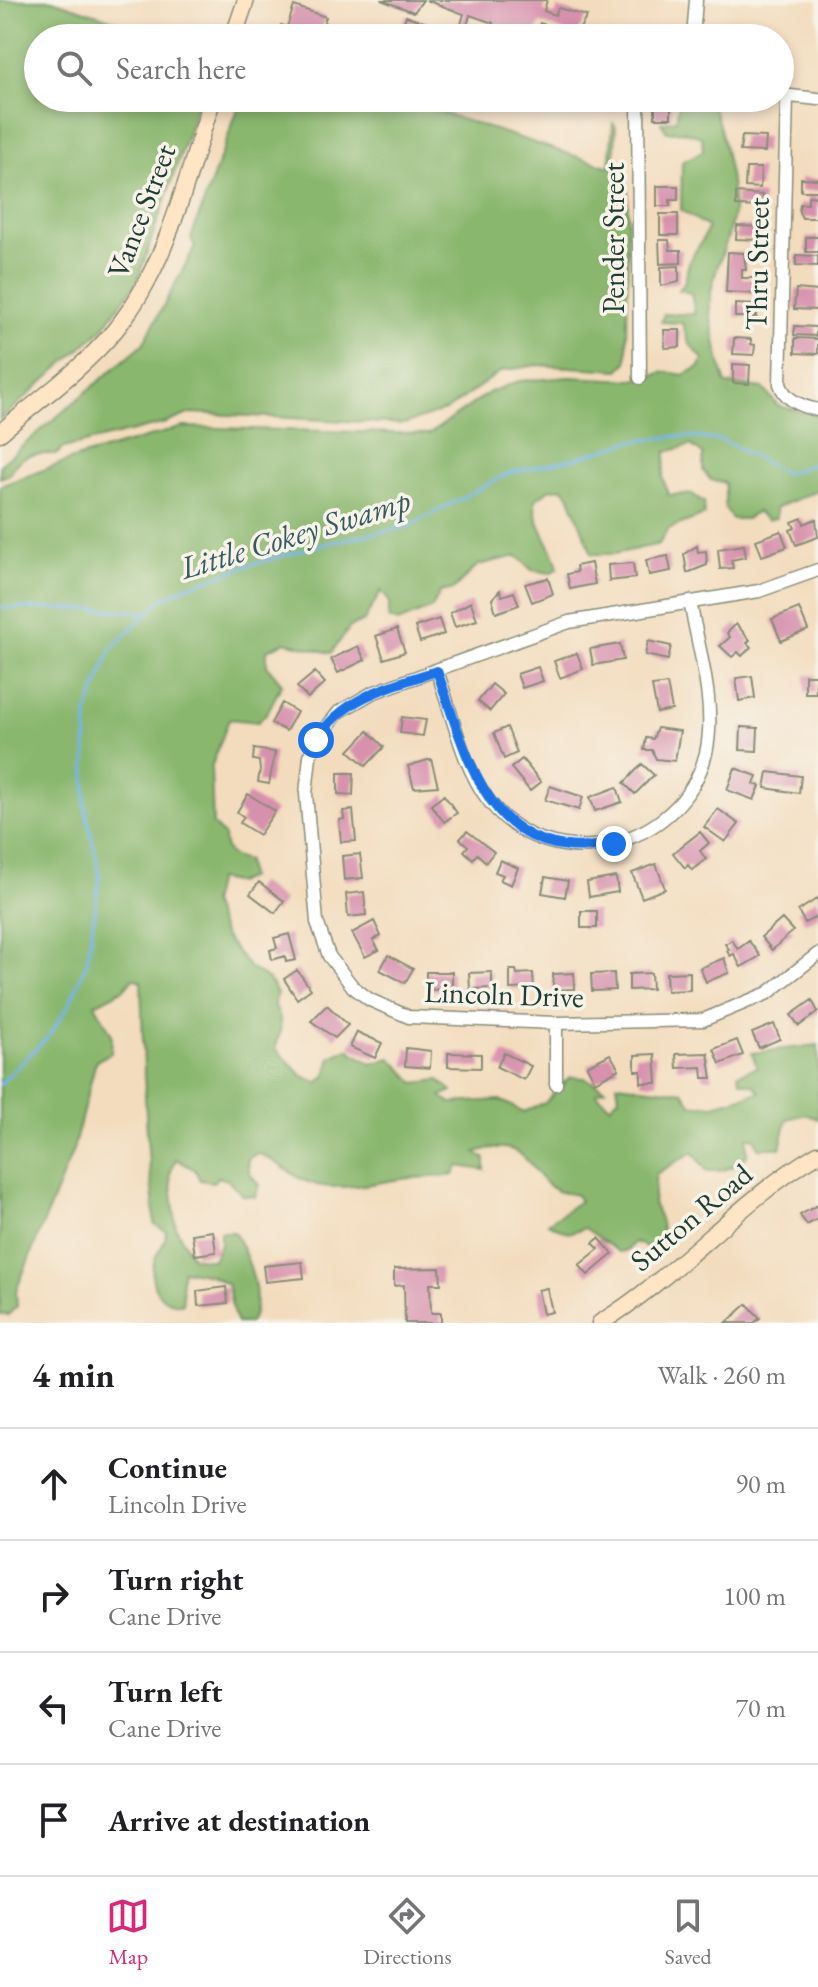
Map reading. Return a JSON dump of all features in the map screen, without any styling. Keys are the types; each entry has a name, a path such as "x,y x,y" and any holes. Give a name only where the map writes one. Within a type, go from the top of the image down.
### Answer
{"street":[{"path":"238,24 246,0"},
{"path":"694,24 696,0"},
{"path":"794,97 818,99"},
{"name":"Vance Street","path":"0,433 100,347 144,288 168,230 208,112"},
{"name":"Pender Street","path":"638,112 640,378"},
{"name":"Thru Street","path":"784,112 780,384 787,396 806,408 818,410"},
{"name":"Lincoln Drive","path":"818,570 759,591 569,622 354,701 332,718 316,740 310,756 306,794 321,937 329,956 353,987 389,1011 431,1019 556,1023 703,1020 768,993 818,954"},
{"path":"437,671 479,787 505,818 546,841 568,847 614,844 655,826 673,811 699,774 707,750 708,724 690,601"},
{"path":"556,1023 556,1084"},
{"name":"Sutton Road","path":"600,1323 644,1293 779,1178 818,1154"}],"green space":[{"path":"0,0 52,0 125,24 24,24 24,112 195,112 137,282 101,330 0,420"},
{"path":"237,112 439,112 609,167 613,123 616,127 614,167 628,185 627,362 619,370 537,365 501,371 448,409 404,424 191,413 166,423 63,448 57,454 23,458 10,474 0,478 0,465 143,344 195,247 191,238"},
{"path":"677,112 714,112 729,172 732,222 710,300 713,329 726,384 763,388 778,406 818,415 818,490 776,508 776,518 768,520 757,512 746,519 732,519 725,508 725,483 711,480 703,471 703,454 691,445 666,452 663,477 668,495 692,494 704,502 704,515 668,529 659,544 614,554 592,554 569,495 563,488 550,489 535,500 535,509 558,568 550,573 532,570 517,556 478,565 454,589 440,592 432,608 398,622 389,618 389,601 381,591 364,621 350,627 331,653 285,642 267,650 267,666 282,684 267,713 258,722 229,719 211,768 213,825 224,835 229,854 247,861 249,878 238,883 217,879 211,903 224,936 250,968 269,980 277,994 274,1005 280,1026 275,1048 301,1075 318,1083 326,1075 331,1057 348,1049 371,1064 391,1058 415,1083 439,1080 452,1091 441,1096 451,1103 500,1100 524,1112 545,1103 570,1077 585,1078 605,1089 596,1093 610,1106 619,1097 617,1084 683,1092 692,1105 714,1105 760,1092 754,1085 740,1081 738,1074 757,1067 752,1053 818,1045 818,1119 806,1114 787,1119 780,1148 758,1148 755,1138 747,1138 747,1156 728,1168 707,1171 693,1152 656,1174 653,1203 661,1222 663,1244 647,1247 634,1242 628,1250 619,1252 585,1228 568,1233 548,1223 580,1201 576,1195 557,1191 547,1185 526,1160 508,1149 476,1152 485,1159 485,1170 458,1166 454,1175 340,1187 309,1182 257,1153 248,1159 249,1172 259,1185 255,1197 242,1195 228,1180 218,1177 213,1182 200,1180 195,1170 176,1159 170,1174 176,1228 192,1257 213,1260 220,1244 220,1232 234,1232 245,1253 253,1276 256,1300 250,1323 237,1323 227,1284 210,1275 183,1270 182,1304 161,1296 154,1284 153,1268 166,1231 154,1224 141,981 133,978 124,989 95,1004 112,1035 111,1053 96,1061 73,1150 16,1291 17,1306 8,1315 0,1314 0,486 76,458 183,427 429,434 490,392 519,381 569,377 632,380 666,372 684,375 700,367 703,359 689,343 682,323 661,322 664,314 695,314 691,293 679,290 691,258 708,227 681,210 682,162 703,151 702,137 683,131 667,132 661,123 676,120"}],"building":[{"path":"381,0 423,0 414,12"},
{"path":"426,0 547,0 544,11 555,15 558,8 587,16 582,24 493,24 470,15 468,24 461,24 464,14"},
{"path":"294,6 326,17 323,24 288,24"},
{"path":"406,16 430,24 403,24"},
{"path":"655,112 671,112 671,118 655,118"},
{"path":"742,136 766,137 765,152 740,151"},
{"path":"746,168 761,168 760,188 745,187"},
{"path":"801,178 818,179 818,191 801,191"},
{"path":"657,186 678,186 678,200 670,200 670,206 657,206"},
{"path":"736,193 763,195 762,207 736,206"},
{"path":"808,196 818,197 818,218 802,218 799,212 800,204 808,204"},
{"path":"660,214 678,214 678,235 660,235"},
{"path":"737,226 762,227 761,240 736,239"},
{"path":"806,237 818,237 818,252 806,252"},
{"path":"659,240 669,240 670,250 681,250 681,263 660,264"},
{"path":"728,252 744,253 746,270 742,270 742,278 758,278 758,294 726,292"},
{"path":"796,255 818,256 818,266 796,265"},
{"path":"679,266 679,282 661,286 661,267"},
{"path":"796,289 818,291 817,310 794,309"},
{"path":"735,304 757,305 757,317 735,317"},
{"path":"795,326 816,327 816,336 794,335"},
{"path":"664,330 680,330 680,347 665,348"},
{"path":"734,338 751,339 751,344 755,345 754,355 733,354"},
{"path":"795,338 818,339 818,354 795,353"},
{"path":"733,364 750,365 749,384 733,383"},
{"path":"802,518 804,524 816,519 818,537 796,545 790,530 795,528 792,522"},
{"path":"781,531 787,547 762,556 756,540"},
{"path":"744,545 746,557 731,560 733,568 720,569 718,549"},
{"path":"697,546 698,552 706,551 707,565 687,573 684,554"},
{"path":"668,556 671,571 649,575 646,560"},
{"path":"591,563 595,584 570,589 567,574 577,572 576,566"},
{"path":"633,563 635,578 609,581 608,565"},
{"path":"548,578 553,594 532,602 525,584"},
{"path":"500,590 502,596 514,592 519,605 496,613 492,599"},
{"path":"471,602 477,620 455,627 450,613"},
{"path":"799,608 808,630 781,641 772,619"},
{"path":"439,619 444,634 420,642 415,627"},
{"path":"736,624 750,640 747,643 751,647 742,656 738,652 732,657 720,646 730,637 727,633"},
{"path":"397,629 405,652 384,659 376,636"},
{"path":"648,641 671,646 668,660 645,655"},
{"path":"620,644 623,660 593,665 590,649"},
{"path":"358,646 365,660 338,673 331,659"},
{"path":"577,653 583,669 560,678 554,661"},
{"path":"538,667 543,681 522,688 517,674"},
{"path":"315,672 325,683 308,698 297,687"},
{"path":"805,675 816,675 816,693 805,693"},
{"path":"752,676 755,698 739,701 736,678"},
{"path":"492,684 504,694 490,711 478,701"},
{"path":"667,684 672,710 657,713 652,686"},
{"path":"282,703 297,712 286,731 271,723"},
{"path":"402,717 426,720 423,736 400,733"},
{"path":"507,727 517,753 504,759 494,733"},
{"path":"741,727 758,728 757,751 740,750"},
{"path":"657,728 680,731 675,761 656,759 652,750 644,750 646,738 653,739"},
{"path":"368,731 384,747 366,766 349,751"},
{"path":"254,749 275,752 269,784 258,782 259,761 253,760"},
{"path":"431,759 438,786 414,788 408,766"},
{"path":"522,759 541,782 530,791 511,768"},
{"path":"642,764 654,775 635,794 624,783"},
{"path":"735,768 757,776 754,784 760,786 754,800 727,790"},
{"path":"768,772 801,776 799,793 765,788"},
{"path":"338,773 354,773 353,795 338,794"},
{"path":"550,786 583,797 579,810 545,800"},
{"path":"617,787 622,802 595,811 590,797"},
{"path":"248,794 275,811 259,835 240,823 244,817 237,812"},
{"path":"444,795 457,813 444,822 431,805"},
{"path":"718,809 739,824 725,842 704,827"},
{"path":"353,810 356,841 341,842 339,820 344,819 343,811"},
{"path":"467,831 494,852 486,862 477,854 473,859 464,851 468,846 460,839"},
{"path":"700,832 709,843 700,851 706,859 692,870 688,865 685,868 673,853"},
{"path":"360,854 363,878 344,880 342,856"},
{"path":"500,860 518,868 511,885 500,880 503,875 495,872"},
{"path":"656,864 665,889 642,898 632,873"},
{"path":"545,877 568,881 565,897 542,893"},
{"path":"616,877 618,892 589,897 587,882"},
{"path":"259,882 284,901 275,913 250,894"},
{"path":"364,892 366,915 348,917 346,894"},
{"path":"818,898 818,916 805,923 798,911"},
{"path":"581,911 597,911 597,928 581,928"},
{"path":"782,919 793,931 772,950 761,937"},
{"path":"374,921 381,936 373,940 379,950 365,957 352,933"},
{"path":"289,934 296,960 286,962 285,956 272,960 270,950 277,948 274,938"},
{"path":"732,940 738,949 749,941 760,956 741,967 734,954 730,956 727,951 729,949 725,944"},
{"path":"388,955 413,969 405,983 380,970"},
{"path":"724,958 729,973 706,982 700,968"},
{"path":"297,970 311,989 297,999 284,979"},
{"path":"510,970 516,970 517,974 533,973 534,988 510,989"},
{"path":"426,972 452,972 452,989 426,990"},
{"path":"492,972 492,988 470,989 469,973"},
{"path":"690,972 690,990 667,991 666,973"},
{"path":"574,973 575,989 553,990 553,974"},
{"path":"614,973 615,990 592,991 591,974"},
{"path":"651,973 652,989 629,990 629,974"},
{"path":"812,1000 818,1012 799,1026 791,1015"},
{"path":"327,1005 348,1025 335,1038 311,1021"},
{"path":"774,1024 780,1039 759,1048 752,1033"},
{"path":"357,1032 382,1043 375,1058 350,1047"},
{"path":"737,1040 743,1055 720,1064 714,1049"},
{"path":"406,1048 431,1051 430,1068 405,1066"},
{"path":"448,1053 481,1054 481,1068 448,1067"},
{"path":"504,1053 531,1066 524,1080 497,1067"},
{"path":"708,1053 712,1078 703,1078 702,1067 677,1068 676,1054"},
{"path":"610,1054 619,1069 595,1082 587,1066"},
{"path":"655,1054 657,1083 641,1083 641,1071 635,1071 635,1055"},
{"path":"818,1205 818,1219 807,1225 800,1215"},
{"path":"213,1231 216,1252 195,1255 192,1234"},
{"path":"599,1238 613,1254 588,1275 579,1265 599,1249 593,1243"},
{"path":"302,1262 304,1278 265,1282 263,1266"},
{"path":"440,1268 441,1284 430,1284 431,1313 441,1313 441,1323 405,1323 404,1285 394,1286 394,1269"},
{"path":"226,1287 228,1303 198,1306 197,1291"},
{"path":"547,1288 552,1312 543,1314 538,1290"},
{"path":"747,1304 760,1318 754,1323 726,1323"}],"waterway":[{"name":"Little Cokey Swamp","path":"0,1084 48,1037 69,1005 87,963 100,875 85,806 87,713 111,649 161,600 184,588 250,565 335,541 407,527 509,473 632,441 680,436 722,440 785,473 818,463"},
{"path":"0,607 145,613"}],"route":[{"path":"316,740 326,725 354,701 437,671 479,787 505,818 546,841 568,847 614,844"}]}
